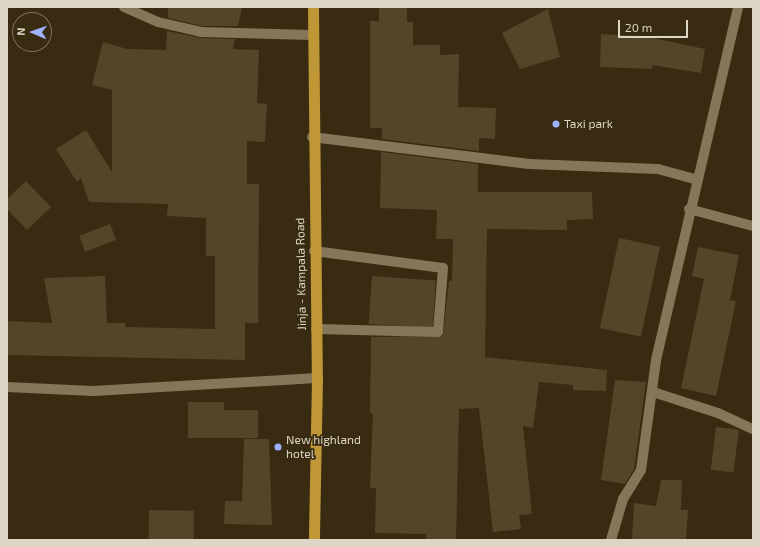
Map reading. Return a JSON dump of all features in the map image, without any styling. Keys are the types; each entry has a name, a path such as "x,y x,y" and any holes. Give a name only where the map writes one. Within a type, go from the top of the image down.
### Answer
{"highway":[{"name":"Jinja - Kampala Road","path":"313,7 312,137 316,329 314,540"}],"street":[{"path":"124,7 158,22 201,32 312,35"},
{"path":"611,540 623,499 641,470 653,392 656,360 689,209 698,180 738,7"},
{"path":"312,137 529,164 658,169 698,180"},
{"path":"689,209 753,226"},
{"path":"314,251 443,268 438,332 316,329"},
{"path":"7,387 93,392 316,378"},
{"path":"653,392 718,413 753,429"}],"building":[{"path":"168,7 242,7 238,26 202,26 168,18"},
{"path":"379,7 407,7 407,22 413,22 413,45 440,45 440,55 459,54 458,107 496,108 495,139 479,138 479,151 382,139 382,128 370,128 370,21 379,21"},
{"path":"548,9 560,57 520,69 502,33"},
{"path":"167,31 201,38 235,39 233,49 259,50 257,103 267,104 265,142 247,141 247,184 259,184 258,323 245,323 245,360 7,355 8,321 52,323 44,278 105,276 107,323 125,323 125,327 215,329 215,256 206,256 206,218 167,216 168,204 89,202 81,178 77,182 56,149 86,130 112,172 112,90 92,85 103,42 127,49 166,50"},
{"path":"601,34 643,36 705,49 701,73 652,65 652,69 600,67"},
{"path":"381,152 478,164 478,192 592,192 593,219 567,220 567,230 487,229 485,357 607,370 606,391 573,390 573,385 539,382 533,428 523,426 532,514 519,515 521,529 493,532 479,408 459,409 456,540 426,540 426,534 375,533 376,488 370,488 373,413 370,413 371,337 443,336 449,281 452,281 453,239 436,239 437,210 380,208"},
{"path":"26,181 51,207 27,230 7,209 7,199"},
{"path":"110,224 116,240 85,252 79,236"},
{"path":"619,238 660,247 641,337 600,328"},
{"path":"698,247 739,255 730,300 736,301 716,396 681,388 704,279 692,276"},
{"path":"372,276 436,280 432,328 369,324"},
{"path":"615,380 646,382 634,469 625,484 601,480"},
{"path":"188,402 224,402 224,410 258,410 258,438 188,438"},
{"path":"716,427 739,430 734,472 711,470"},
{"path":"244,439 269,439 272,525 224,524 225,501 242,501"},
{"path":"661,480 682,480 681,510 688,510 686,540 632,540 634,503 656,506"},
{"path":"149,510 194,511 193,540 148,539"}],"place":[{"name":"Taxi park","path":"556,124"},
{"name":"New highland hotel","path":"278,447"}]}
